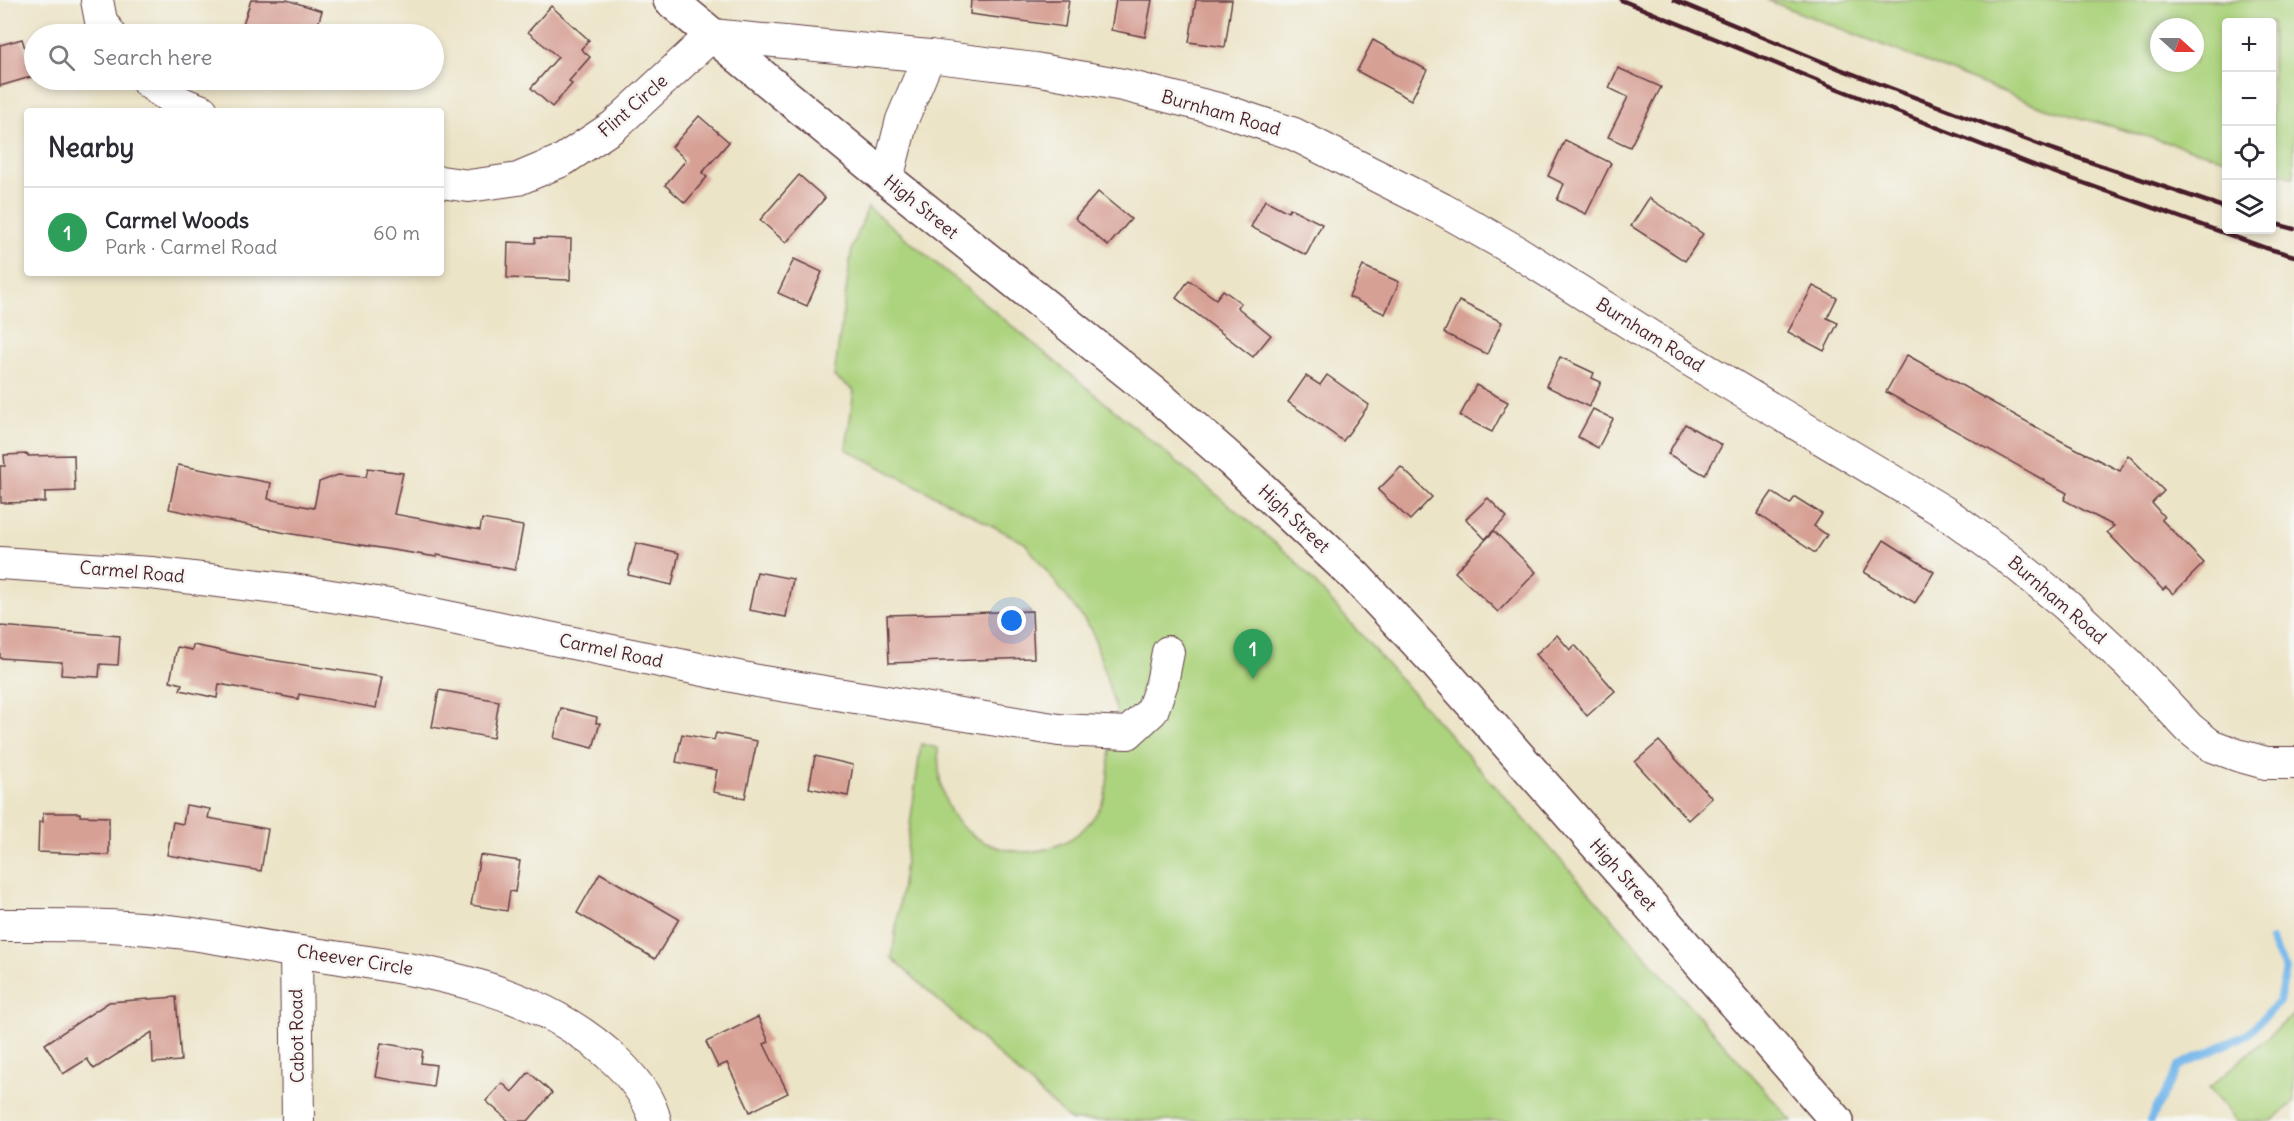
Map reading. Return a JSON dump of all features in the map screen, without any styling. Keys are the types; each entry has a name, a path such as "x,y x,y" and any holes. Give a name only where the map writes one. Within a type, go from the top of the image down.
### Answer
{"main road":[{"name":"High Street","path":"670,0 887,179 1159,397 1232,461 1355,576 1437,664 1837,1121"}],"street":[{"path":"97,0 103,24"},
{"name":"Burnham Road","path":"712,35 929,56 1035,69 1123,85 1222,110 1294,134 1378,175 1516,251 1653,338 1946,513 2007,557 2066,605 2129,664 2188,728 2210,745 2266,763 2294,763"},
{"name":"Flint Circle","path":"444,182 469,186 518,179 563,160 614,126 712,35"},
{"path":"887,179 902,120 929,56"},
{"path":"158,90 193,108"},
{"name":"Carmel Road","path":"0,563 151,573 293,590 389,605 758,681 1059,730 1128,734 1152,711 1162,683 1168,652"},
{"name":"Cheever Circle","path":"0,925 96,926 169,931 418,970 493,991 558,1018 604,1050 634,1079 653,1111 655,1121"},
{"name":"Cabot Road","path":"296,951 298,1121"}],"green space":[{"path":"1767,0 2294,0 2294,178 2276,172 2276,18 2222,18 2222,158 2042,107"},
{"path":"868,207 1292,557 1792,1121 1071,1121 892,958 921,744 938,748 939,774 944,798 962,827 981,841 1003,849 1038,851 1070,839 1095,815 1106,793 1112,727 1121,727 1092,630 1025,543 846,449 854,390 834,377 852,248"},
{"path":"2294,1014 2294,1102 2272,1121 2237,1121 2209,1088"}],"building":[{"path":"251,0 287,0 322,11 318,24 243,24"},
{"path":"971,0 1069,0 1065,27 970,14"},
{"path":"1116,0 1152,0 1145,37 1111,30"},
{"path":"1196,0 1232,0 1225,47 1189,42"},
{"path":"551,6 589,40 581,49 590,57 569,81 572,84 552,107 531,88 558,57 528,32"},
{"path":"22,39 24,79 0,86 0,45"},
{"path":"1373,40 1427,70 1411,100 1357,71"},
{"path":"1618,68 1661,87 1630,147 1608,137 1628,97 1609,88"},
{"path":"699,116 729,142 702,173 707,177 685,203 665,185 686,160 672,147"},
{"path":"1565,140 1611,163 1586,214 1557,200 1564,184 1548,176"},
{"path":"799,175 825,198 786,243 760,220"},
{"path":"1098,192 1131,219 1108,246 1075,218"},
{"path":"1649,198 1703,234 1685,261 1631,226"},
{"path":"1265,200 1288,212 1290,208 1322,224 1306,255 1251,227"},
{"path":"535,238 571,239 570,280 507,278 508,242 535,243"},
{"path":"794,259 822,272 807,306 778,293"},
{"path":"1363,266 1399,282 1385,314 1349,297"},
{"path":"1189,280 1216,299 1223,290 1241,303 1237,307 1271,335 1253,357 1176,298"},
{"path":"1813,286 1837,298 1827,318 1838,323 1824,351 1788,332"},
{"path":"1459,301 1502,322 1487,354 1444,333"},
{"path":"1907,355 2120,471 2128,455 2164,491 2152,503 2164,517 2161,519 2204,563 2173,594 2166,587 2163,590 2107,532 2114,526 2064,500 2067,493 1886,392"},
{"path":"1560,357 1594,373 1592,378 1601,382 1589,407 1546,386"},
{"path":"1327,375 1369,405 1343,441 1288,402 1306,376 1320,385"},
{"path":"1476,385 1508,402 1492,432 1460,416"},
{"path":"1593,409 1613,419 1598,448 1578,437"},
{"path":"1685,424 1722,445 1705,475 1668,454"},
{"path":"28,454 28,456 74,455 75,491 45,492 45,502 1,503 0,466 5,466 4,455"},
{"path":"178,465 271,483 268,499 314,508 319,482 338,475 366,477 368,468 403,473 394,514 480,530 482,519 523,526 515,570 437,555 437,557 286,533 169,509"},
{"path":"1401,467 1432,497 1410,520 1378,490"},
{"path":"1772,492 1790,504 1795,497 1822,514 1814,526 1827,535 1815,553 1757,514"},
{"path":"1488,498 1507,517 1485,539 1466,519"},
{"path":"1494,531 1536,572 1498,612 1455,572"},
{"path":"1884,540 1934,572 1915,603 1864,572"},
{"path":"636,543 679,553 672,585 628,575"},
{"path":"757,572 793,579 786,617 749,610"},
{"path":"1032,611 1034,658 889,663 887,615"},
{"path":"0,626 120,636 118,665 100,664 99,677 61,675 62,662 0,658"},
{"path":"1557,635 1570,650 1575,645 1615,691 1587,716 1536,654"},
{"path":"193,645 252,657 382,677 376,708 299,694 298,699 219,684 217,698 180,690 182,684 170,681 177,647 192,650"},
{"path":"439,690 499,701 493,738 432,727"},
{"path":"561,708 597,717 596,723 600,723 593,748 554,738"},
{"path":"716,733 757,741 745,798 713,792 717,770 676,762 682,734 714,740"},
{"path":"1659,741 1712,798 1688,820 1635,762"},
{"path":"815,756 853,765 848,796 809,788"},
{"path":"186,805 210,809 208,818 268,829 261,871 167,855 173,822 183,824"},
{"path":"43,813 80,813 80,816 109,817 109,855 38,852 39,822 43,822"},
{"path":"480,855 520,861 515,892 510,891 507,911 471,905"},
{"path":"600,873 679,919 655,959 577,913"},
{"path":"176,997 181,1061 153,1063 152,1032 94,1069 87,1059 63,1074 45,1044 109,1002"},
{"path":"758,1017 769,1042 764,1044 788,1093 750,1112 727,1063 718,1067 706,1042"},
{"path":"381,1043 423,1050 421,1063 436,1065 433,1087 375,1077"},
{"path":"529,1072 552,1093 528,1121 509,1121 486,1101 502,1083 512,1092"}],"waterway":[{"path":"2150,1121 2179,1066 2248,1034 2279,1001 2286,970 2271,940"}],"railway":[{"path":"1621,0 1828,85 2036,166 2294,256"},
{"path":"1674,0 1840,69 2046,147 2222,207"},
{"path":"2276,224 2294,229"}],"place":[{"name":"Carmel Woods","path":"1253,679"}]}
